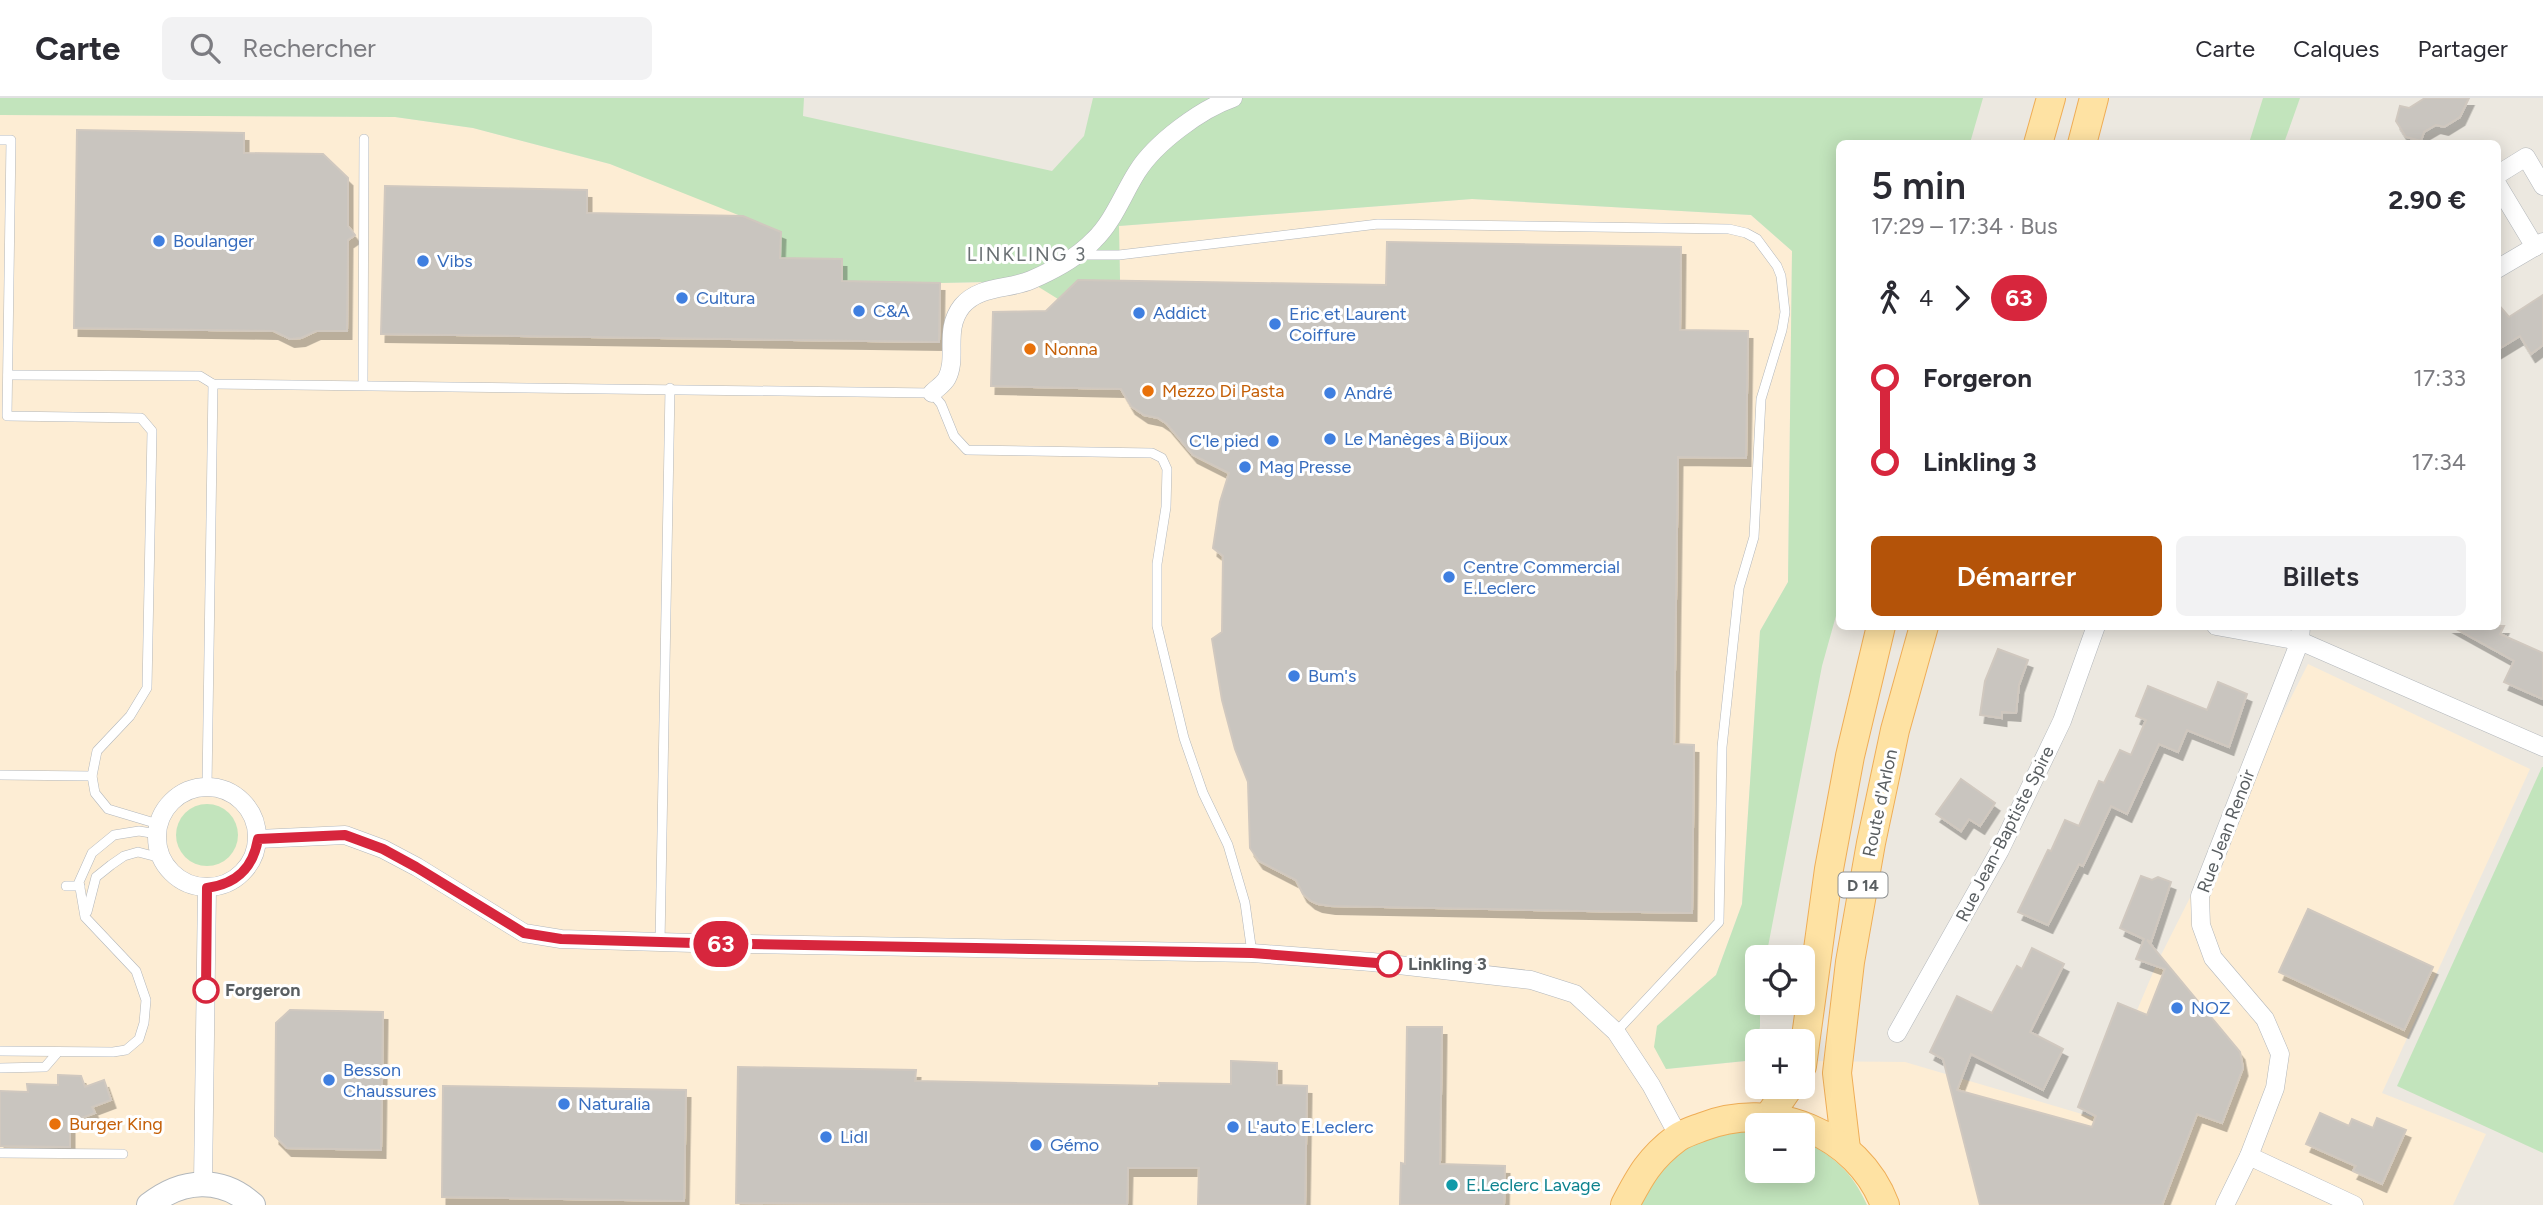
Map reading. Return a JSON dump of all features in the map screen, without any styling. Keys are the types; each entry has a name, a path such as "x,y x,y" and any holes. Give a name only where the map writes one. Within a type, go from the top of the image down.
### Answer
{"main road":[{"path":"2039,140 2051,98"},
{"path":"2083,140 2094,98"},
{"name":"Route d'Arlon","path":"1807,1029 1829,869 1850,756 1880,630"},
{"name":"Route d'Arlon","path":"1846,1149 1837,1073 1850,962 1895,730 1923,630"},
{"path":"1625,1205 1647,1165 1679,1137 1722,1119 1745,1118"},
{"path":"1815,1130 1846,1149 1868,1173 1885,1205"},
{"path":"149,1205 164,1193 183,1185 203,1183 224,1186 242,1195 253,1205"}],"street":[{"path":"932,393 946,380 950,370 950,332 961,307 977,293 1029,281 1095,240 1139,169 1177,129 1233,98"},
{"path":"2501,172 2526,157 2543,186"},
{"path":"2501,190 2539,244 2501,267"},
{"name":"Rue Jean-Baptiste Spire","path":"1897,1033 2006,838 2062,721 2095,630"},
{"path":"2258,630 2300,634 2543,747"},
{"name":"Rue Jean Renoir","path":"2225,1205 2249,1156 2274,1088 2280,1054 2265,1019 2213,958 2201,925 2200,896 2300,634"},
{"path":"207,786 223,789 237,797 248,808 256,823 258,839 251,864 243,874 232,882 207,888 193,886 169,871 161,858 157,829 165,809 176,797 191,789 207,786"},
{"path":"258,839 345,835 383,849 416,867 524,933 561,939 1252,953 1372,962 1531,980 1575,994 1616,1032 1651,1085 1679,1137"},
{"path":"203,1183 207,888"},
{"path":"2249,1156 2354,1205"}],"lane":[{"path":"363,385 364,139"},
{"path":"0,140 11,140 7,416 141,418 152,431 147,688 130,716 97,751 92,776 95,793 108,809 157,829"},
{"path":"1074,255 1119,255 1378,224 1729,229 1757,239 1777,266 1781,276 1785,312 1761,399 1754,537 1739,588 1721,747 1719,922 1616,1032"},
{"path":"8,375 200,376 213,384 932,393 941,404 954,436 967,450 1152,453 1161,458 1167,469 1167,494 1157,564 1157,626 1184,738 1203,793 1228,845 1245,903 1252,953"},
{"path":"207,786 213,384"},
{"path":"660,943 670,388"},
{"path":"0,775 92,776"},
{"path":"0,1051 113,1052 126,1050 139,1039 146,1000 136,971 86,917 79,882 92,853 114,835 157,829"},
{"path":"86,917 96,877 111,865 124,856 138,852 161,858"},
{"path":"66,886 80,886"},
{"path":"0,1068 45,1067 58,1052"},
{"path":"0,1153 124,1154"}],"shaded area":[{"path":"0,115 395,117 473,128 610,164 743,216 781,232 781,258 842,259 842,281 940,283 1120,280 1119,226 1472,199 1751,215 1792,251 1788,582 1760,631 1742,904 1716,975 1657,1026 1667,1069 1745,1061 1745,1099 1815,1099 1815,1061 1905,1062 2092,1117 2157,963 2308,664 2530,769 2382,1093 2486,1134 2453,1205 0,1205"}],"green space":[{"path":"0,98 804,98 803,116 1052,171 1084,136 1093,98 1983,98 1971,140 1836,140 1836,616 1822,666 1768,945 1745,945 1745,1015 1760,1015 1760,1026 1760,1029 1745,1029 1745,1061 1666,1069 1654,1047 1657,1026 1716,975 1742,904 1760,631 1788,582 1792,251 1751,215 1472,199 1119,226 1120,280 1078,280 1058,299 1029,281 842,281 842,259 780,258 781,232 610,164 473,128 395,117 0,115"},
{"path":"2263,98 2300,98 2285,140 2250,140"},
{"path":"2543,767 2543,1153 2397,1086"},
{"path":"207,804 219,806 229,813 236,823 236,847 229,857 219,864 207,866 195,864 185,857 178,847 176,835 178,823 185,813 195,806"},
{"path":"1745,1130 1745,1183 1815,1183 1815,1147 1841,1166 1855,1183 1867,1205 1639,1205 1652,1182 1678,1153 1718,1133"}],"building":[{"path":"2425,98 2469,98 2460,117 2444,127 2436,125 2424,132 2421,140 2406,137 2396,121 2400,106 2409,108"},
{"name":"Boulanger","path":"77,130 244,133 244,153 323,154 348,178 348,226 355,235 348,240 347,331 316,331 301,338 290,339 274,331 74,328"},
{"path":"385,186 587,190 587,213 743,216 781,232 780,258 842,259 842,281 940,283 939,342 381,334"},
{"name":"Centre Commercial E.Leclerc","path":"1387,242 1681,247 1680,330 1748,331 1746,458 1678,457 1674,744 1694,745 1692,913 1331,906 1311,901 1303,894 1296,880 1259,861 1250,848 1248,782 1235,749 1222,700 1212,639 1222,632 1223,556 1213,548 1220,502 1229,473 1193,455 1167,424 1158,418 1144,415 1131,406 1121,389 991,386 993,312 1046,311 1078,280 1386,285"},
{"path":"2543,295 2543,345 2531,354 2520,336 2501,348 2501,308 2509,317"},
{"path":"2501,626 2504,626 2500,634 2543,653 2543,699 2504,682 2514,661 2458,630 2501,630"},
{"path":"1998,649 2028,660 2019,685 2016,713 2002,712 2002,718 1980,715 1985,681"},
{"path":"2218,682 2247,694 2229,747 2187,730 2178,752 2159,744 2127,814 2111,806 2083,866 2079,864 2048,925 2018,912 2065,820 2079,826 2099,781 2104,783 2120,750 2131,755 2146,720 2136,716 2148,686 2207,710"},
{"path":"1961,779 1995,803 1980,826 1969,819 1961,831 1936,814"},
{"path":"2141,876 2152,880 2158,877 2171,882 2151,942 2147,940 2240,1052 2243,1068 2222,1123 2197,1114 2162,1205 1980,1205 1943,1059 1930,1052 1957,996 1992,1013 2017,966 2022,969 2032,948 2064,964 2030,1032 2063,1049 2043,1090 1971,1054 1957,1090 2092,1127 2096,1116 2078,1107 2118,1003 2147,1015 2165,969 2136,959 2144,939 2120,928"},
{"path":"2308,909 2433,967 2404,1030 2279,972"},
{"name":"Besson Chaussures","path":"290,1010 383,1012 381,1150 287,1148 275,1136 276,1023"},
{"path":"1407,1027 1442,1027 1440,1164 1505,1166 1504,1205 1400,1205 1401,1163 1405,1164"},
{"path":"1231,1061 1277,1063 1277,1085 1307,1086 1305,1205 1198,1205 1199,1168 1128,1168 1127,1205 736,1203 738,1067 916,1070 915,1081 1159,1086 1159,1083 1231,1084"},
{"path":"58,1075 81,1076 85,1087 104,1080 111,1100 92,1107 95,1113 70,1122 70,1147 0,1146 0,1091 28,1092 27,1084 58,1085"},
{"path":"443,1086 686,1090 684,1201 442,1197"},
{"path":"2320,1113 2349,1126 2352,1119 2373,1128 2377,1118 2406,1130 2382,1184 2353,1171 2356,1166 2306,1144"}],"bus line":[{"name":"63","path":"206,990 207,888 232,882 243,874 251,864 258,839 345,835 383,849 416,867 524,933 561,939 1252,953 1389,964"}],"place":[{"name":"Boulanger","path":"159,241"},
{"name":"Vibs","path":"423,261"},
{"name":"Cultura","path":"682,298"},
{"name":"C&A","path":"859,311"},
{"name":"Addict","path":"1139,313"},
{"name":"Eric et Laurent Coiffure","path":"1275,324"},
{"name":"Nonna","path":"1030,349"},
{"name":"Mezzo Di Pasta","path":"1148,391"},
{"name":"André","path":"1330,393"},
{"name":"Le Manèges à Bijoux","path":"1330,439"},
{"name":"C'le pied","path":"1273,441"},
{"name":"Mag Presse","path":"1245,467"},
{"name":"Centre Commercial E.Leclerc","path":"1449,577"},
{"name":"Bum's","path":"1294,676"},
{"name":"Linkling 3","path":"1389,964"},
{"name":"Forgeron","path":"206,990"},
{"name":"NOZ","path":"2177,1008"},
{"name":"Besson Chaussures","path":"329,1080"},
{"name":"Naturalia","path":"564,1104"},
{"name":"Burger King","path":"55,1124"},
{"name":"L'auto E.Leclerc","path":"1233,1127"},
{"name":"Lidl","path":"826,1137"},
{"name":"Gémo","path":"1036,1145"},
{"name":"E.Leclerc Lavage","path":"1452,1185"}],"district":[{"name":"LINKLING 3","path":"1027,254"}]}
